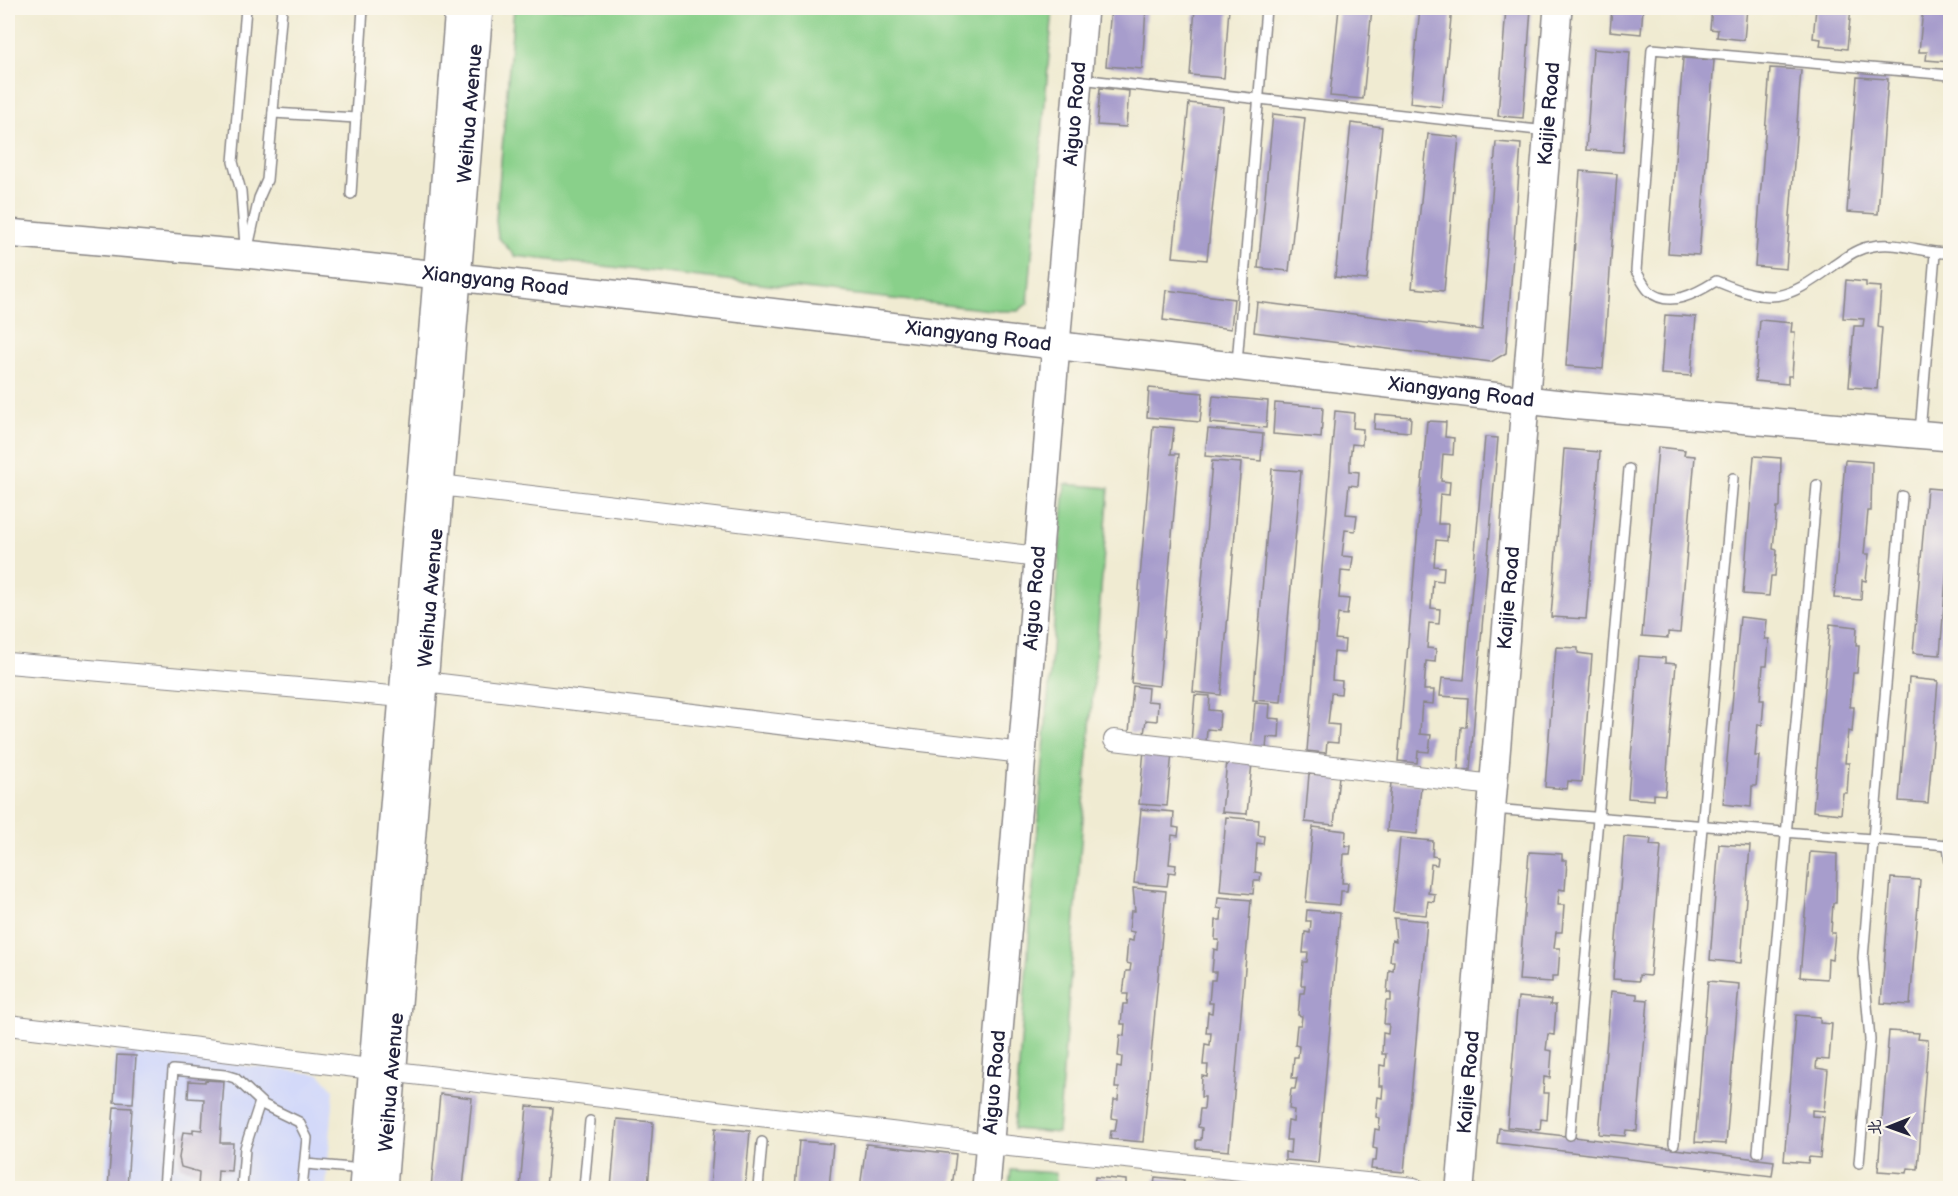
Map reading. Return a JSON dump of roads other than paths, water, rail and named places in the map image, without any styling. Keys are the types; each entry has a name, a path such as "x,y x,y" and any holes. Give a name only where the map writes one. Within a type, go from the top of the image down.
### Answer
{"street":[{"name":"Weihua Avenue","path":"413,690 440,485 459,8"},
{"name":"Weihua Avenue","path":"364,1179 382,1071 447,276 479,8"},
{"name":"Aiguo Road","path":"986,1188 1084,8"},
{"name":"Kaijie Road","path":"1460,1188 1558,8"},
{"name":"Xiangyang Road","path":"8,233 246,254 447,276 1056,344 1526,400 1950,437"},
{"path":"440,485 1038,557"},
{"path":"8,663 413,690 1022,753"},
{"path":"1114,740 1492,797"},
{"path":"8,1025 990,1144 1413,1188"},
{"name":"Weihua Avenue","path":"382,1071 383,1188"}],"lane":[{"path":"246,8 233,162 241,191 246,254"},
{"path":"246,254 259,198 267,180 282,8"},
{"path":"351,194 363,8"},
{"path":"1237,365 1266,8"},
{"path":"1950,75 1653,49 1636,271 1650,292 1674,300 1694,294 1716,281 1744,292 1767,297 1784,296 1807,285 1854,251 1874,246 1899,244 1935,254 1950,253"},
{"path":"1078,78 1548,131"},
{"path":"273,113 356,118"},
{"path":"1920,434 1935,254"},
{"path":"1570,1135 1629,469"},
{"path":"1674,1144 1733,478"},
{"path":"1758,1152 1817,485"},
{"path":"1859,1163 1870,1040 1863,958 1902,496"},
{"path":"1492,797 1599,817 1874,839 1949,840 1950,862"},
{"path":"164,1188 173,1070 225,1075 242,1083 260,1102 298,1122 307,1138 302,1188"},
{"path":"242,1188 245,1148 260,1102"},
{"path":"585,1188 590,1121"},
{"path":"758,1188 762,1142"},
{"path":"306,1164 364,1179"}]}
